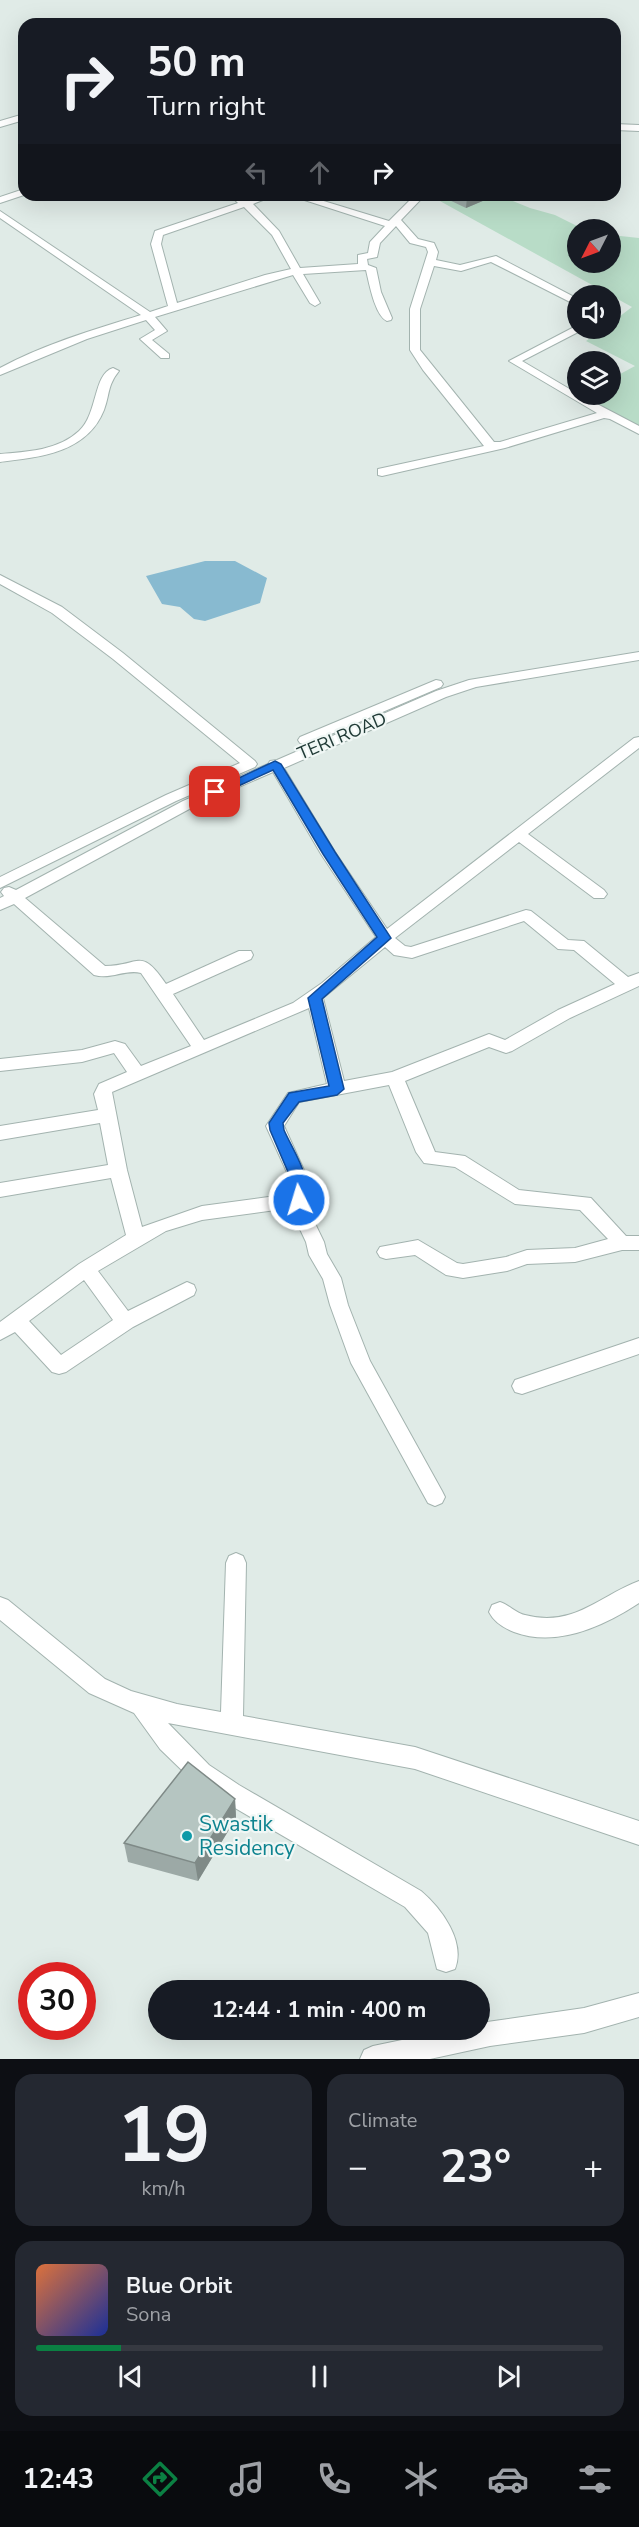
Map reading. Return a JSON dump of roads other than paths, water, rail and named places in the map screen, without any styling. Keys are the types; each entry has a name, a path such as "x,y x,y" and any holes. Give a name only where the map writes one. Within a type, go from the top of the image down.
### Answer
{"street":[{"path":"0,124 18,119"},
{"path":"621,127 639,128"},
{"path":"0,200 18,194"},
{"path":"173,307 156,244 158,233 249,201"},
{"path":"315,201 393,223 414,241 432,247 431,262 415,309 416,350 427,368 494,447"},
{"path":"364,267 362,257 373,255 373,244 414,201"},
{"path":"246,202 277,232 315,303"},
{"path":"0,214 148,315 162,331 145,339 165,356"},
{"path":"431,262 461,268 492,258 567,297"},
{"path":"0,372 47,350 148,315 278,274 296,271 371,268 376,292 387,318"},
{"path":"567,334 514,362 639,430"},
{"path":"0,458 50,452 72,442 97,414 102,384 112,371"},
{"path":"382,472 494,447 608,415"},
{"path":"0,579 57,610 118,656 250,764"},
{"path":"201,1048 147,969 142,966 113,973 100,971 0,884 160,803 250,764 300,748 409,694 456,678 489,670 639,645"},
{"name":"TERI ROAD","path":"0,905 188,804 275,764 300,748 457,688 639,656"},
{"path":"136,1238 118,1170 103,1094 105,1088 299,1007 315,998 385,938 639,741"},
{"path":"275,764 329,854 385,938 400,951 412,953 526,915 564,945 578,945 633,982"},
{"path":"519,835 599,894"},
{"path":"163,992 244,955"},
{"path":"435,1497 369,1381 339,1305 332,1278 318,1255 315,1242 299,1209 299,1179 276,1123 294,1097 394,1078 489,1040 506,1047 564,1014 633,982"},
{"path":"315,998 337,1089"},
{"path":"0,1065 82,1056 115,1047 119,1048 138,1074"},
{"path":"394,1078 425,1152 430,1158 459,1161 515,1197 585,1203 631,1243"},
{"path":"0,1132 108,1115"},
{"path":"0,1190 118,1170"},
{"path":"0,1332 86,1269 160,1226 202,1213 299,1200"},
{"path":"386,1252 418,1247 453,1270 463,1271 507,1264 527,1257 575,1256 631,1243"},
{"path":"86,1269 122,1317"},
{"path":"17,1321 59,1366 126,1321 187,1290"},
{"path":"522,1386 639,1346"},
{"path":"232,1725 236,1563"},
{"path":"500,1612 519,1623 540,1628 564,1626 588,1619 639,1591"},
{"path":"0,1607 98,1686 128,1701 177,1715 415,1758 639,1833"},
{"path":"141,1705 168,1741 201,1773 231,1793 413,1899 432,1915 441,1932 446,1960"},
{"path":"373,2059 491,2034 556,2026 621,2012 639,2005"}],"water":[{"path":"205,561 235,561 267,578 260,603 205,621 194,619 180,607 162,604 146,576"}],"place":[{"name":"Swastik Residency","path":"187,1836"}]}
